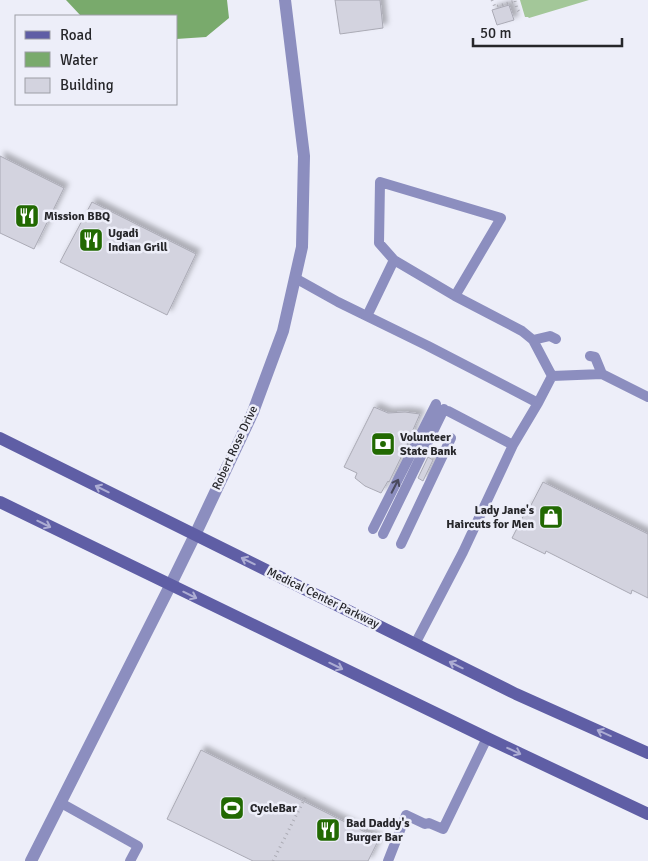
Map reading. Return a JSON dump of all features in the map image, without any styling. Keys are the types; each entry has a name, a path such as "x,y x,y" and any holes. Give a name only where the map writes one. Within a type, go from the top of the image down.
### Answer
{"main road":[{"name":"Medical Center Parkway","path":"0,438 516,694 648,753"},
{"path":"0,502 170,586 648,814"}],"street":[{"name":"Robert Rose Drive","path":"31,861 195,535 253,412 283,331 302,247 304,156 285,0"}],"lane":[{"path":"456,296 501,218 380,182 379,243 394,260 456,296 522,330 533,340 552,376"},
{"path":"367,316 394,260"},
{"path":"295,278 538,403"},
{"path":"533,340 550,336 556,339"},
{"path":"590,356 595,357 602,374"},
{"path":"552,376 602,374 648,397"},
{"path":"415,644 463,552 513,445 552,376"},
{"path":"443,408 513,445"},
{"path":"373,529 443,408"},
{"path":"383,534 443,408"},
{"path":"400,544 451,438"},
{"path":"388,861 406,815 425,824 443,828 487,738"},
{"path":"61,803 138,846 130,861"}],"path":[{"path":"492,0 495,7 515,1 521,14"},
{"path":"273,861 306,796"}],"shaded area":[{"path":"520,0 589,0 529,18 525,17"}],"water":[{"path":"66,0 227,0 229,18 206,37 178,39 178,15 80,15"}],"building":[{"path":"335,0 380,0 383,28 340,34"},
{"path":"509,5 514,20 497,25 492,10"},
{"path":"0,156 64,188 34,249 0,233"},
{"path":"92,202 196,254 167,315 60,262"},
{"name":"Volunteer State Bank","path":"374,407 388,413 405,412 420,414 413,433 389,482 381,493 365,486 355,478 357,473 344,467"},
{"path":"428,457 433,460 423,481 418,478"},
{"path":"543,482 648,534 648,598 632,590 631,594 546,551 545,554 512,538"},
{"name":"CycleBar","path":"201,750 379,839 368,861 253,861 167,819"}],"place":[{"name":"Mission BBQ","path":"27,216"},
{"name":"Ugadi Indian Grill","path":"91,240"},
{"name":"Volunteer State Bank","path":"383,444"},
{"name":"Lady Jane's Haircuts for Men","path":"551,517"},
{"name":"CycleBar","path":"232,808"},
{"name":"Bad Daddy's Burger Bar","path":"328,830"}]}
